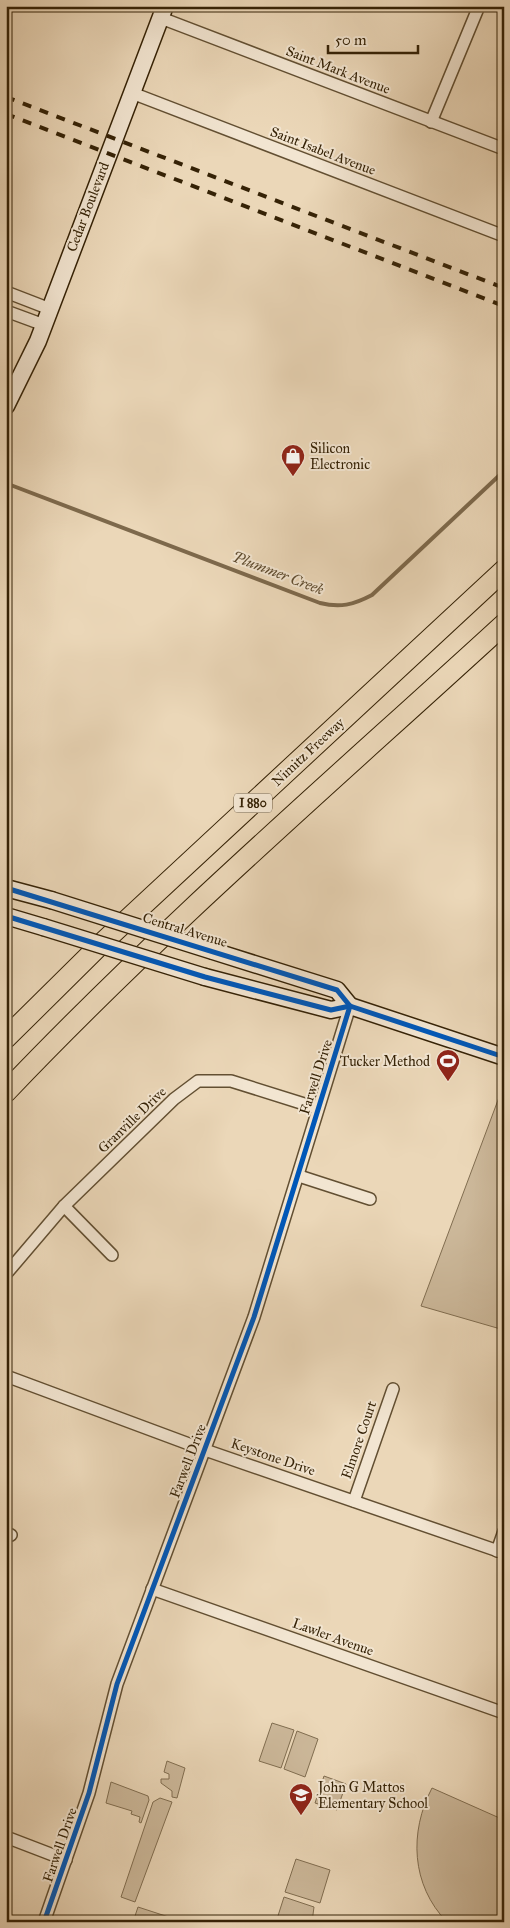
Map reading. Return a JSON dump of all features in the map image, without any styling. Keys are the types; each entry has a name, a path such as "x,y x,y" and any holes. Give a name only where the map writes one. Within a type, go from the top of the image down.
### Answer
{"highway":[{"name":"Nimitz Freeway","path":"6,1038 107,938 504,570"},
{"name":"I 880","path":"6,1092 53,1043 151,948 504,624"}],"main road":[{"name":"Cedar Boulevard","path":"6,406 32,355 44,325 163,12"},
{"name":"Central Avenue","path":"6,888 51,900 337,990 350,1006"},
{"name":"Central Avenue","path":"6,916 205,977 331,1010 350,1006 504,1057"}],"street":[{"path":"431,122 479,6"},
{"name":"Saint Mark Avenue","path":"163,12 431,122 504,149"},
{"name":"Saint Isabel Avenue","path":"132,93 504,236"},
{"path":"6,292 50,309"},
{"path":"6,311 44,325"},
{"name":"Farwell Drive","path":"44,1922 89,1793 117,1684 254,1317 350,1006"},
{"name":"Granville Drive","path":"6,1274 64,1206 174,1099 198,1081 231,1081 317,1108"},
{"path":"299,1176 370,1199"},
{"path":"64,1206 112,1255"},
{"name":"Keystone Drive","path":"6,1376 204,1450 500,1552"},
{"name":"Elmore Court","path":"354,1501 393,1390"},
{"path":"500,1552 504,1531"},
{"name":"Lawler Avenue","path":"152,1589 504,1713"},
{"path":"6,1837 66,1860"}],"shaded area":[{"path":"504,1084 504,1330 421,1306"},
{"path":"272,1723 294,1730 281,1768 259,1761"},
{"path":"297,1731 318,1739 305,1777 284,1769"},
{"path":"167,1761 185,1768 177,1798 172,1797 172,1791 161,1783 161,1779 169,1779 169,1774 164,1772"},
{"path":"324,1776 346,1784 337,1810 315,1803"},
{"path":"111,1782 148,1796 149,1800 141,1823 139,1822 140,1817 131,1814 132,1811 106,1803"},
{"path":"432,1788 504,1820 504,1914 499,1922 447,1922 426,1892 417,1858 417,1840 420,1822"},
{"path":"160,1798 172,1802 135,1902 121,1897 153,1802"},
{"path":"296,1859 330,1870 320,1903 285,1892"},
{"path":"284,1897 314,1907 312,1922 276,1922"},
{"path":"138,1907 181,1921 181,1922 133,1922"}],"waterway":[{"name":"Plummer Creek","path":"8,484 320,603 340,605 359,601 372,595 504,471"}],"railway":[{"path":"6,97 504,288"},
{"path":"6,114 504,306"}],"cycle path":[{"path":"6,888 337,990 350,1006"},
{"path":"6,916 205,977 331,1010 350,1006 504,1057"},
{"path":"44,1922 89,1793 117,1684 254,1317 350,1006"}],"place":[{"name":"Silicon Electronic","path":"293,477"},
{"name":"Tucker Method","path":"448,1082"},
{"name":"John G Mattos Elementary School","path":"301,1816"}]}
